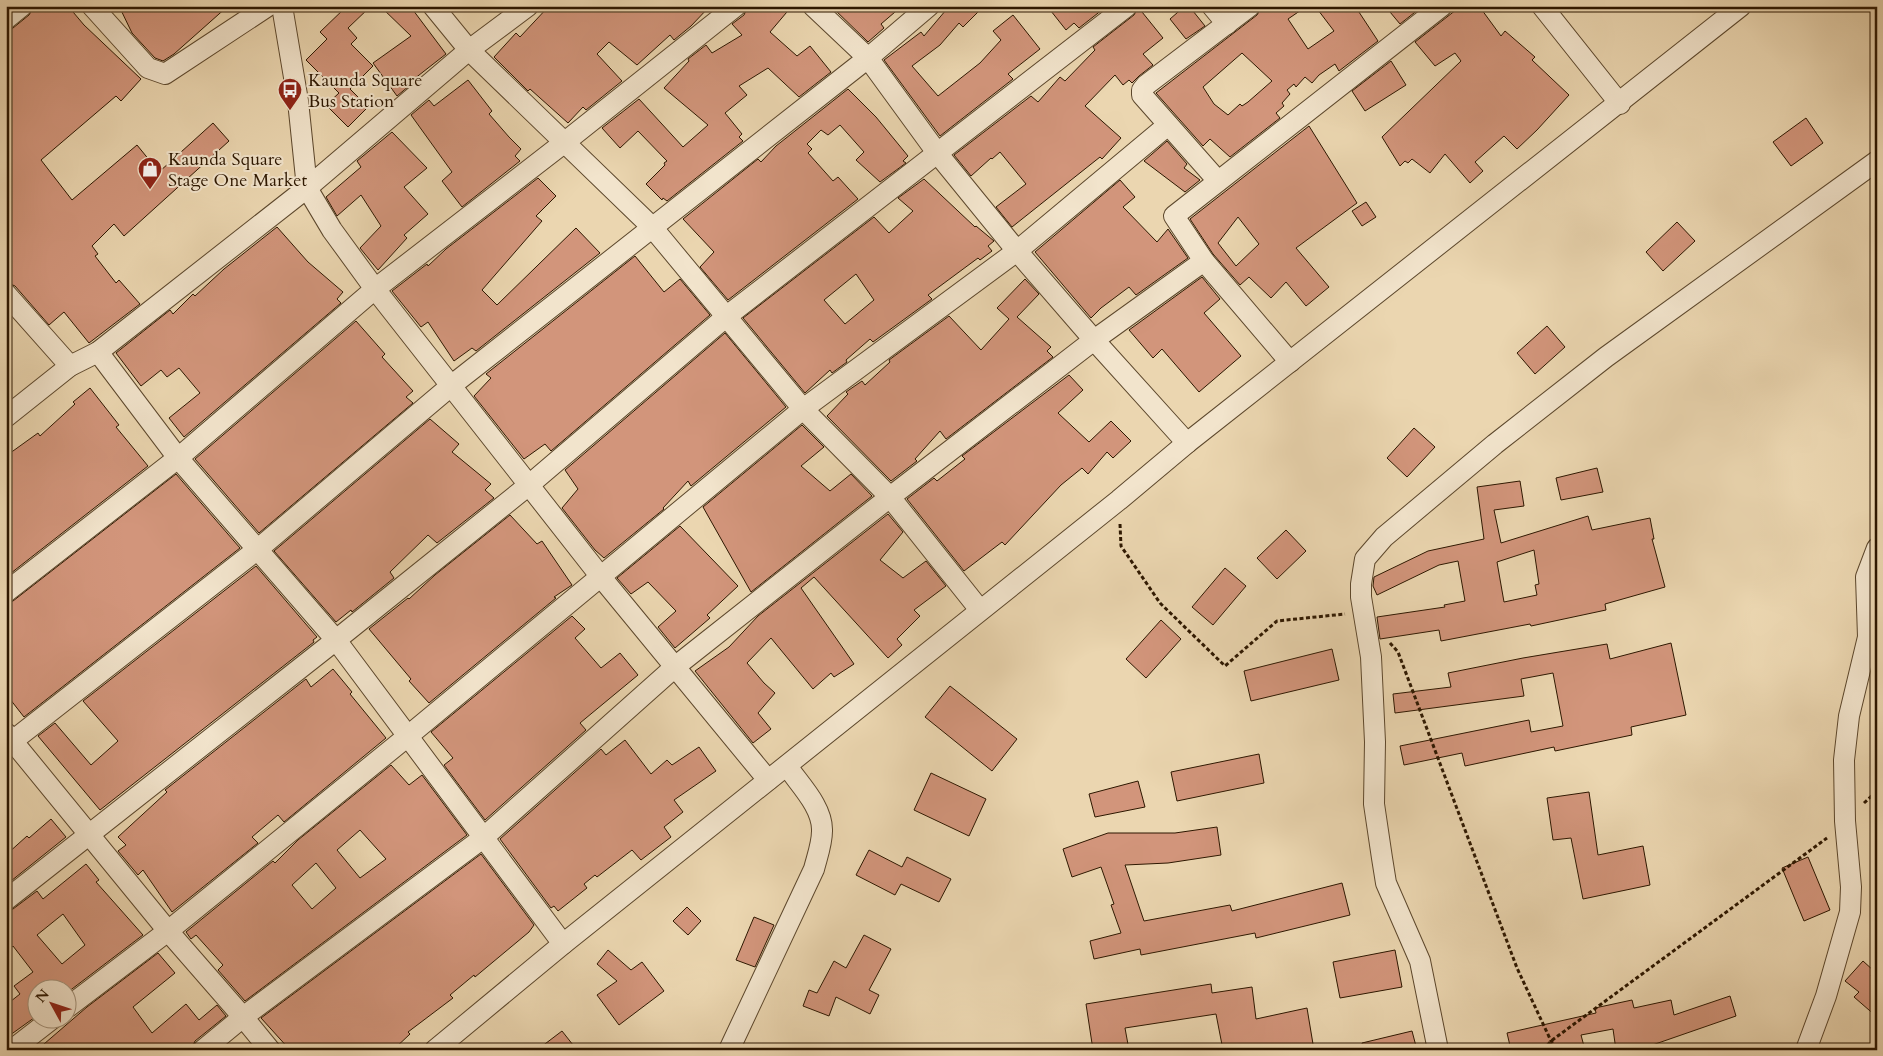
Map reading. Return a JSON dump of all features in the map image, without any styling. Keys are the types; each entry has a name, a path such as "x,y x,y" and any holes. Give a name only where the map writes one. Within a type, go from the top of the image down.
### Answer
{"street":[{"path":"6,20 22,6"},
{"path":"92,6 148,68 164,74 268,6"},
{"path":"282,6 298,101 307,188 332,230 375,289 601,577 768,780"},
{"path":"433,6 469,50 652,227 803,409 890,497 980,610"},
{"path":"6,418 70,366 98,352 307,188 469,50 528,6"},
{"path":"6,592 178,458 375,289 566,142 736,6"},
{"path":"814,6 868,58 938,154 1018,251 1094,340 1188,443"},
{"path":"270,1050 8,740 258,549 452,385 868,58 929,6"},
{"path":"6,900 90,836 529,485 727,316 1127,6"},
{"path":"1212,6 1227,24"},
{"path":"1218,181 1142,95 1143,88 1250,6"},
{"path":"1290,362 1204,261 1174,216 1442,6"},
{"path":"1542,6 1620,104"},
{"path":"435,1050 563,944 1188,443 1620,104 1741,6"},
{"path":"78,999 168,931 408,736 803,409 1018,251 1168,125"},
{"path":"1438,1050 1420,961 1386,883 1382,858 1374,804 1375,742 1371,657 1361,597 1365,559 1384,536 1495,444 1606,357 1877,161"},
{"path":"203,1050 243,1017 483,838 676,666 890,497 1094,340 1204,261"},
{"path":"6,294 70,366"},
{"path":"98,352 178,458 336,640 563,944"},
{"path":"1806,1050 1826,996 1850,912 1851,887 1845,821 1844,760 1849,716 1868,637 1866,577 1877,548"},
{"path":"729,1050 814,869 819,848 822,829 817,809 787,766"},
{"path":"12,1050 40,1028"}],"path":[{"path":"1543,1050 1551,1041 1828,837 1877,792"}],"building":[{"path":"34,6 68,6 84,25 141,79 121,101 116,96 41,160 72,200 137,145 159,172 213,123 229,141 124,236 114,224 92,246 98,254 95,256 116,283 119,280 140,304 89,343 64,312 49,325 15,286 6,282 6,31 13,28 29,15"},
{"path":"119,6 228,6 174,54 163,61 155,58 132,33"},
{"path":"347,6 371,6 348,28 357,38 351,44 373,66 350,89 368,107 348,127 326,105 339,93 306,60 327,39 320,32"},
{"path":"380,6 410,6 446,54 414,79 415,81 397,96 373,63 411,36"},
{"path":"549,6 710,6 674,40 670,35 637,65 609,42 597,54 622,81 586,110 583,107 568,123 530,89 528,91 494,57 516,33 520,37"},
{"path":"748,6 792,6 770,32 797,56 810,46 831,72 799,97 768,68 739,86 747,95 725,113 742,134 739,137 743,141 667,201 663,198 662,200 646,184 667,161 638,131 620,148 602,128 639,99 683,147 708,125 664,88 689,61 688,59 706,45 712,53 742,35 732,24 744,15"},
{"path":"831,6 902,6 881,24 884,28 868,42"},
{"path":"942,6 984,6 963,27 959,23 940,45 912,66 938,96 980,63 1001,40 993,31 1013,15 1040,49 1008,74 1013,79 940,136 884,60 921,32 924,36 946,10"},
{"path":"1047,6 1107,6 1079,28 1074,23 1066,30"},
{"path":"1185,6 1189,6 1205,26 1186,39 1170,19"},
{"path":"1262,6 1307,6 1288,19 1308,49 1334,31 1315,6 1355,6 1378,41 1339,71 1335,64 1319,75 1312,83 1305,77 1296,87 1294,84 1287,90 1290,94 1282,103 1284,106 1276,113 1280,118 1230,157 1210,139 1203,146 1156,93 1257,15","holes":["1242,53 1272,81 1248,102 1242,106 1240,104 1228,115 1214,104 1203,87"]},
{"path":"1385,6 1416,6 1419,9 1400,24"},
{"path":"1461,6 1479,6 1501,36 1505,31 1535,57 1532,60 1569,95 1517,149 1504,136 1475,162 1483,171 1470,183 1445,154 1430,173 1412,159 1408,163 1405,161 1400,166 1382,137 1461,61 1455,53 1435,66 1415,42"},
{"path":"1138,7 1163,38 1143,54 1153,65 1132,83 1129,80 1123,85 1115,75 1085,106 1121,138 1102,159 1100,157 1012,227 996,207 1026,184 1000,152 971,176 954,155 1031,96 1038,102 1060,77 1065,81 1095,50 1093,47 1134,15"},
{"path":"1391,61 1406,85 1365,111 1352,91"},
{"path":"468,80 492,111 489,114 521,149 515,156 520,161 462,207 442,181 452,172 411,115 429,100 434,106"},
{"path":"848,89 876,117 908,156 903,161 906,163 880,182 856,160 864,152 840,125 828,135 821,130 807,144 812,149 808,153 833,181 838,177 858,199 728,300 700,267 714,252 683,219 758,159 761,162 776,146"},
{"path":"1806,118 1823,143 1791,166 1773,142"},
{"path":"1309,126 1357,203 1296,248 1329,287 1306,306 1286,282 1271,298 1249,277 1240,285 1213,254 1190,219","holes":["1238,217 1259,244 1236,266 1218,243"]},
{"path":"392,132 427,168 404,187 428,214 404,235 407,238 378,270 360,248 381,226 361,195 337,216 326,197 361,167 357,161"},
{"path":"1167,141 1187,164 1184,168 1200,180 1185,192 1144,161"},
{"path":"538,178 556,196 536,216 542,221 482,290 497,305 576,228 600,253 476,351 472,348 454,361 428,322 421,327 392,291 427,264 428,266 446,249"},
{"path":"924,179 975,227 994,241 988,246 992,251 980,260 978,258 928,295 932,299 873,342 870,339 846,360 847,362 832,373 830,370 805,393 743,318 874,217 889,233 913,211 898,198","holes":["856,274 874,300 845,324 824,300"]},
{"path":"1120,180 1135,197 1123,207 1157,242 1168,229 1188,258 1136,295 1129,287 1091,318 1035,252"},
{"path":"1366,202 1376,217 1362,226 1352,211"},
{"path":"1677,222 1695,241 1663,271 1646,252"},
{"path":"277,227 308,262 343,292 337,299 341,303 184,437 169,418 200,393 179,368 167,377 161,370 141,386 116,353 170,310 173,314 193,294 195,296 224,269"},
{"path":"635,256 664,292 680,279 710,315 551,451 545,444 524,459 474,396 491,378 486,374"},
{"path":"1202,277 1220,299 1204,313 1241,356 1199,392 1162,349 1153,358 1129,330"},
{"path":"1025,279 1039,294 1017,317 1051,347 1047,351 1053,357 946,439 940,431 915,459 917,461 891,481 827,416 848,394 846,392 862,381 865,385 890,362 889,360 949,316 981,350 1009,319 997,308"},
{"path":"356,321 385,354 382,357 413,391 406,397 413,403 259,533 195,459"},
{"path":"1547,326 1565,347 1535,374 1517,353"},
{"path":"725,333 786,407 691,486 688,481 664,509 604,558 595,550 562,508 578,489 565,470"},
{"path":"1069,375 1083,390 1058,413 1089,442 1111,421 1131,441 1113,458 1107,452 1088,474 1082,468 1061,485 1005,545 1002,542 964,571 907,499 934,478 937,481 965,459 962,456"},
{"path":"90,388 119,425 116,427 148,466 6,577 6,456 38,433 40,436 75,404 73,402"},
{"path":"430,419 459,444 452,452 491,484 485,490 494,498 437,543 428,535 390,572 394,578 352,612 351,610 336,622 274,551"},
{"path":"802,425 824,447 801,466 830,491 851,474 872,496 751,592 703,507"},
{"path":"1414,428 1435,447 1407,477 1387,458"},
{"path":"1597,468 1603,492 1561,500 1556,478"},
{"path":"176,474 240,548 24,717 6,694 6,604 13,601"},
{"path":"1520,481 1524,506 1494,510 1501,543 1588,516 1592,530 1650,518 1654,539 1652,539 1665,587 1605,604 1606,610 1531,626 1530,624 1441,641 1439,630 1380,639 1377,617 1445,607 1444,605 1465,601 1458,561 1439,565 1377,595 1373,586 1374,577 1428,551 1484,539 1477,487","holes":["1534,550 1539,584 1535,585 1537,595 1504,602 1497,562"]},
{"path":"888,514 903,532 880,560 903,578 926,561 946,586 914,610 920,616 897,639 902,645 888,658 814,577 801,588 854,664 834,677 831,673 813,689 771,638 747,663 775,693 758,713 771,729 753,743 695,671 729,647 758,616"},
{"path":"510,515 537,544 542,541 572,585 554,597 556,598 429,703 409,681 411,679 369,629 409,599 435,575"},
{"path":"680,526 738,586 707,615 710,618 675,648 658,627 676,611 648,582 631,594 617,578"},
{"path":"1286,530 1306,551 1277,579 1257,558"},
{"path":"256,566 317,637 313,640 314,642 100,810 38,736 55,723 91,765 118,741 83,701"},
{"path":"1225,568 1246,586 1213,625 1192,607"},
{"path":"572,616 585,629 575,638 601,668 620,653 638,675 580,723 586,730 485,820 444,765 453,758 431,732"},
{"path":"1161,620 1181,639 1146,678 1126,659"},
{"path":"1671,643 1686,715 1631,727 1632,735 1555,751 1554,747 1465,766 1462,753 1404,765 1400,746 1529,720 1531,732 1563,726 1553,673 1521,679 1524,696 1395,713 1393,694 1451,687 1448,673 1523,658 1607,644 1610,659"},
{"path":"1332,649 1339,680 1251,701 1244,671"},
{"path":"333,669 352,692 350,694 386,738 284,822 278,815 252,837 258,843 172,912 143,870 138,875 118,851 126,845 118,837 167,792 165,790 306,679 311,687"},
{"path":"950,686 1017,739 992,771 925,717"},
{"path":"625,740 651,774 667,760 672,765 699,747 716,771 674,800 683,812 664,827 671,837 641,860 632,850 597,877 595,875 584,884 587,888 558,911 554,906 551,908 500,839 601,749 606,755"},
{"path":"1259,754 1264,783 1177,801 1171,772"},
{"path":"391,765 409,785 422,775 467,835 245,1001 218,970 223,965 196,935 191,939 186,932 273,861 275,863 298,840","holes":["360,830 386,859 360,878 337,850","316,863 336,888 312,909 292,885"]},
{"path":"931,773 986,799 969,836 914,810"},
{"path":"1138,781 1145,807 1095,817 1089,794"},
{"path":"1589,792 1598,855 1643,846 1650,885 1583,899 1571,838 1553,840 1547,798"},
{"path":"51,819 66,837 6,885 6,852 7,854 27,836 29,838"},
{"path":"1217,827 1221,855 1168,863 1125,865 1144,921 1230,905 1232,911 1342,883 1350,915 1256,938 1255,933 1141,955 1140,949 1094,959 1090,941 1121,933 1111,905 1114,904 1101,867 1072,877 1063,849 1108,833 1175,833"},
{"path":"869,850 902,867 907,857 951,879 939,902 901,884 895,895 856,875"},
{"path":"481,854 534,925 529,932 475,977 474,975 450,995 453,998 408,1032 410,1034 393,1050 290,1050 261,1018"},
{"path":"1808,857 1830,910 1804,921 1782,868"},
{"path":"86,864 99,880 96,882 143,935 78,984 78,978 28,978 28,1022 6,1038 6,1005 20,994 14,986 33,972 13,946 6,953 6,912 37,891 43,899","holes":["63,914 85,945 62,964 37,935"]},
{"path":"687,907 701,921 688,935 673,921"},
{"path":"754,917 774,925 755,967 736,960"},
{"path":"864,935 891,949 869,990 879,995 870,1014 836,997 829,1016 803,1006 809,990 817,993 834,961 846,968"},
{"path":"608,950 631,970 642,962 664,991 619,1025 597,995 617,981 597,964"},
{"path":"1395,950 1402,987 1340,998 1333,962"},
{"path":"158,953 175,973 133,1007 152,1033 186,1004 199,1020 217,1005 226,1016 195,1041 191,1050 37,1050 63,1028 78,1028 78,1015"},
{"path":"1863,961 1874,971 1872,977 1877,973 1877,1017 1854,997 1859,992 1845,981"},
{"path":"1211,984 1212,993 1252,987 1256,1019 1307,1008 1314,1050 1223,1050 1216,1014 1125,1028 1129,1050 1093,1050 1086,1004"},
{"path":"1730,996 1736,1016 1638,1050 1616,1050 1613,1029 1581,1035 1585,1050 1511,1050 1507,1033 1596,1013 1595,1008 1632,1000 1634,1008 1671,1000 1674,1015"},
{"path":"562,1031 577,1050 537,1050"},
{"path":"1412,1031 1417,1050 1363,1050 1362,1043"}],"place":[{"name":"Kaunda Square Bus Station","path":"290,111"},
{"name":"Kaunda Square Stage One Market","path":"150,190"}]}
